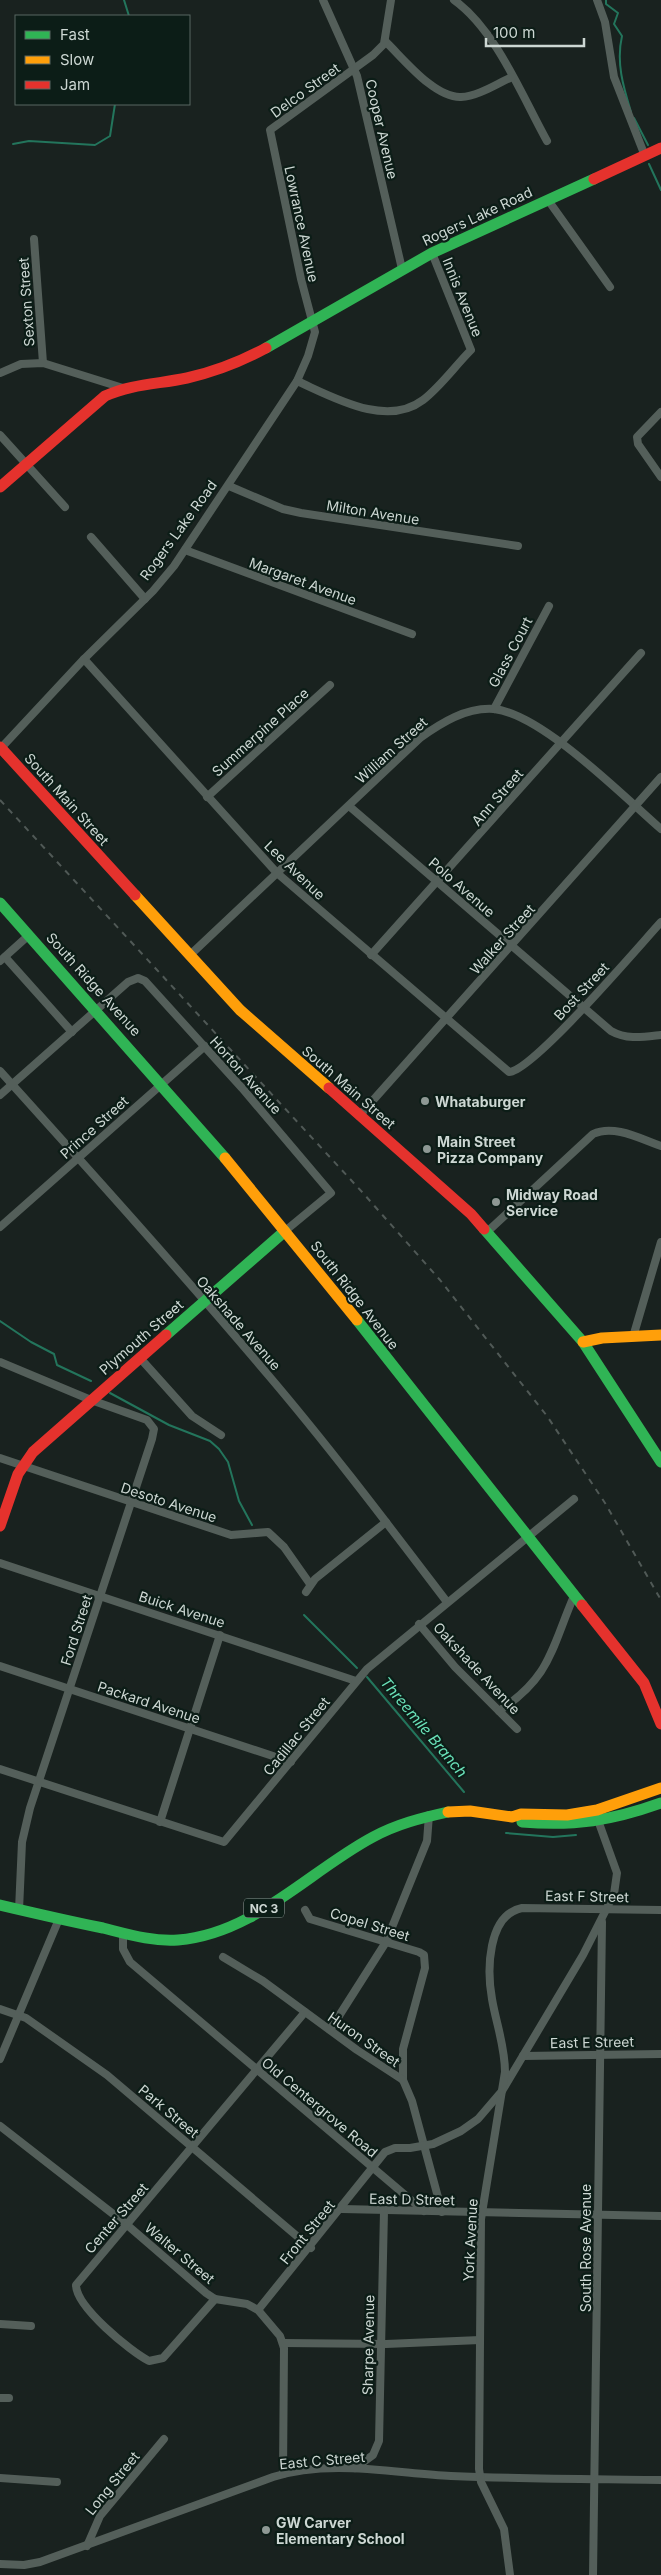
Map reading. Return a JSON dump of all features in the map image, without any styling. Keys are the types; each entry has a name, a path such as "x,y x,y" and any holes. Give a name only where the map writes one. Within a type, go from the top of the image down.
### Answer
{"main road":[{"name":"Rogers Lake Road","path":"0,487 105,396 124,388 187,378 218,369 253,355 312,323 402,269 661,148"},
{"name":"South Main Street","path":"0,748 240,1010 443,1188 487,1232 583,1342 661,1462"},
{"name":"South Ridge Avenue","path":"0,903 162,1083 285,1231 644,1684 661,1724"},
{"name":"Plymouth Street","path":"0,1526 23,1465 33,1452 285,1231"},
{"path":"583,1342 602,1338 661,1335"},
{"name":"NC 3","path":"0,1905 123,1934 176,1940 220,1931 252,1916 388,1829 429,1815 470,1811 512,1816 521,1814 567,1815 597,1810 661,1788"},
{"path":"599,1823 602,1816 635,1798"},
{"name":"NC 3","path":"512,1816 520,1822 553,1825 599,1823 661,1803"}],"street":[{"name":"Cooper Avenue","path":"323,0 354,70 366,108 402,269"},
{"path":"391,0 384,41 432,86 445,94 461,97 477,94 512,77"},
{"path":"454,0 470,12 486,30 547,140"},
{"path":"597,0 605,22 614,76 645,156"},
{"name":"Delco Street","path":"270,130 354,70 373,55 384,41"},
{"name":"Lowrance Avenue","path":"270,130 312,323"},
{"path":"548,200 610,288"},
{"name":"Sexton Street","path":"34,239 43,363"},
{"name":"Innis Avenue","path":"297,381 371,410 397,412 413,406 424,399 471,350 432,254"},
{"name":"Rogers Lake Road","path":"0,748 84,659 145,599 185,550 297,381 315,338 312,323"},
{"path":"0,373 21,364 43,363 124,388"},
{"path":"661,412 637,438 638,444 661,477"},
{"path":"0,435 65,507"},
{"name":"Milton Avenue","path":"228,486 283,509 301,513 518,546"},
{"path":"91,537 145,599"},
{"name":"Margaret Avenue","path":"185,550 412,634"},
{"name":"Glass Court","path":"494,710 549,606"},
{"name":"Ann Street","path":"371,955 641,654"},
{"name":"Lee Avenue","path":"84,659 277,873 503,1069 515,1072"},
{"name":"Summerpine Place","path":"207,797 330,685"},
{"name":"William Street","path":"189,956 420,738 437,726 460,715 494,710 520,717 562,743 661,829"},
{"name":"Walker Street","path":"360,1116 661,777"},
{"name":"Polo Avenue","path":"349,806 583,1008 620,1036 661,1035"},
{"name":"Bost Street","path":"515,1072 583,1008 661,922"},
{"path":"29,935 2,959 72,1032"},
{"name":"Horton Avenue","path":"97,1010 128,982 138,978 149,985 205,1046 331,1193"},
{"path":"0,1095 97,1010"},
{"name":"Prince Street","path":"0,1227 205,1046"},
{"name":"Oakshade Avenue","path":"0,1071 205,1301 270,1377 386,1522 447,1602"},
{"path":"487,1232 593,1134 606,1130 661,1146"},
{"name":"Plymouth Street","path":"285,1231 331,1193"},
{"path":"633,1337 661,1242"},
{"path":"140,1358 192,1416 221,1435"},
{"path":"0,1362 91,1400"},
{"name":"Ford Street","path":"19,1910 22,1842 39,1782 154,1429 147,1420 91,1400"},
{"name":"Desoto Avenue","path":"0,1458 231,1535 268,1532 284,1547 310,1584"},
{"name":"Cadillac Street","path":"0,1769 224,1842 356,1681 381,1656 574,1499"},
{"path":"306,1592 310,1584 386,1522"},
{"name":"Buick Avenue","path":"0,1563 356,1681"},
{"path":"499,1711 526,1691 544,1669 554,1649 574,1596"},
{"name":"Oakshade Avenue","path":"419,1624 455,1667 517,1729"},
{"path":"160,1822 220,1635"},
{"name":"Packard Avenue","path":"0,1666 291,1762"},
{"path":"330,2030 386,1942 427,1841 429,1815"},
{"name":"Old Centergrove Road","path":"123,1934 123,1949 130,1962 373,2168 383,2154 392,2149 424,2146 452,2136 469,2126 485,2112 502,2091 602,1922 616,1889 617,1876 599,1823"},
{"name":"East F Street","path":"512,1910 532,1907 661,1910"},
{"name":"Copel Street","path":"305,1910 310,1919 424,1955 426,1961 402,2048 403,2080"},
{"name":"York Avenue","path":"510,2575 504,2529 480,2477 480,2340 481,2212 502,2091 504,2055 490,1979 498,1929 505,1916 512,1910"},
{"path":"0,2059 59,1919"},
{"name":"South Rose Avenue","path":"593,2575 602,1922"},
{"name":"Huron Street","path":"223,1957 263,1981 384,2069 403,2080 412,2101 442,2212"},
{"name":"Park Street","path":"0,2009 19,2014 107,2075 311,2248"},
{"name":"Center Street","path":"215,2299 169,2352 156,2361 141,2356 112,2333 82,2304 76,2292 76,2285 305,2012"},
{"name":"East E Street","path":"523,2056 661,2054"},
{"name":"Walter Street","path":"0,2126 126,2224 215,2299 247,2304 258,2310"},
{"path":"373,2168 424,2211"},
{"name":"Front Street","path":"258,2310 311,2248 373,2168"},
{"name":"East D Street","path":"342,2209 661,2216"},
{"name":"Sharpe Avenue","path":"355,2468 373,2455 379,2441 384,2211"},
{"path":"258,2310 283,2343 283,2474"},
{"path":"0,2324 31,2326"},
{"path":"283,2343 381,2344 480,2340"},
{"path":"0,2398 9,2398"},
{"name":"Long Street","path":"87,2546 100,2516 164,2439"},
{"name":"East C Street","path":"0,2564 32,2564 87,2546 283,2474 355,2468 480,2477 661,2480"},
{"path":"0,2478 57,2482"}],"waterway":[{"path":"124,0 129,15"},
{"path":"606,0 606,4 618,13 614,24 622,36 620,65 631,112"},
{"path":"13,144 29,141 95,145 110,136 115,105"},
{"path":"634,118 648,145"},
{"path":"649,164 661,190"},
{"name":"Threemile Branch","path":"0,1321 31,1342 54,1354 57,1365 91,1381"},
{"name":"Threemile Branch","path":"110,1393 169,1425 210,1441 219,1449 228,1462 239,1501 252,1525"},
{"name":"Threemile Branch","path":"304,1615 357,1668"},
{"name":"Threemile Branch","path":"367,1677 464,1792"},
{"name":"Threemile Branch","path":"506,1833 553,1837 576,1835"}],"railway":[{"path":"0,800 363,1193 440,1280 547,1416 605,1503 661,1600"}],"traffic: fast":[{"path":"266,348 432,253 594,179"},
{"path":"0,903 225,1158"},
{"path":"484,1229 583,1342 661,1462"},
{"path":"166,1335 285,1231"},
{"path":"357,1320 582,1605"},
{"path":"522,1822 559,1823 593,1821 626,1814 661,1803"},
{"path":"0,1905 150,1939 178,1940 206,1935 232,1926 256,1914 373,1837 391,1828 448,1812"}],"traffic: slow":[{"path":"135,895 240,1010 329,1088"},
{"path":"225,1158 357,1320"},
{"path":"583,1342 602,1338 661,1335"},
{"path":"448,1812 470,1811 512,1817 521,1814 567,1815 597,1810 661,1788"}],"traffic: jam":[{"path":"594,179 661,148"},
{"path":"0,487 105,396 135,387 207,373 238,362 266,348"},
{"path":"0,747 135,895"},
{"path":"329,1088 471,1214 484,1229"},
{"path":"0,1526 18,1474 33,1452 166,1335"},
{"path":"582,1605 644,1683 661,1724"}],"place":[{"name":"Whataburger","path":"425,1101"},
{"name":"Main Street Pizza Company","path":"427,1149"},
{"name":"Midway Road Service","path":"496,1202"},
{"name":"GW Carver Elementary School","path":"266,2530"}]}
